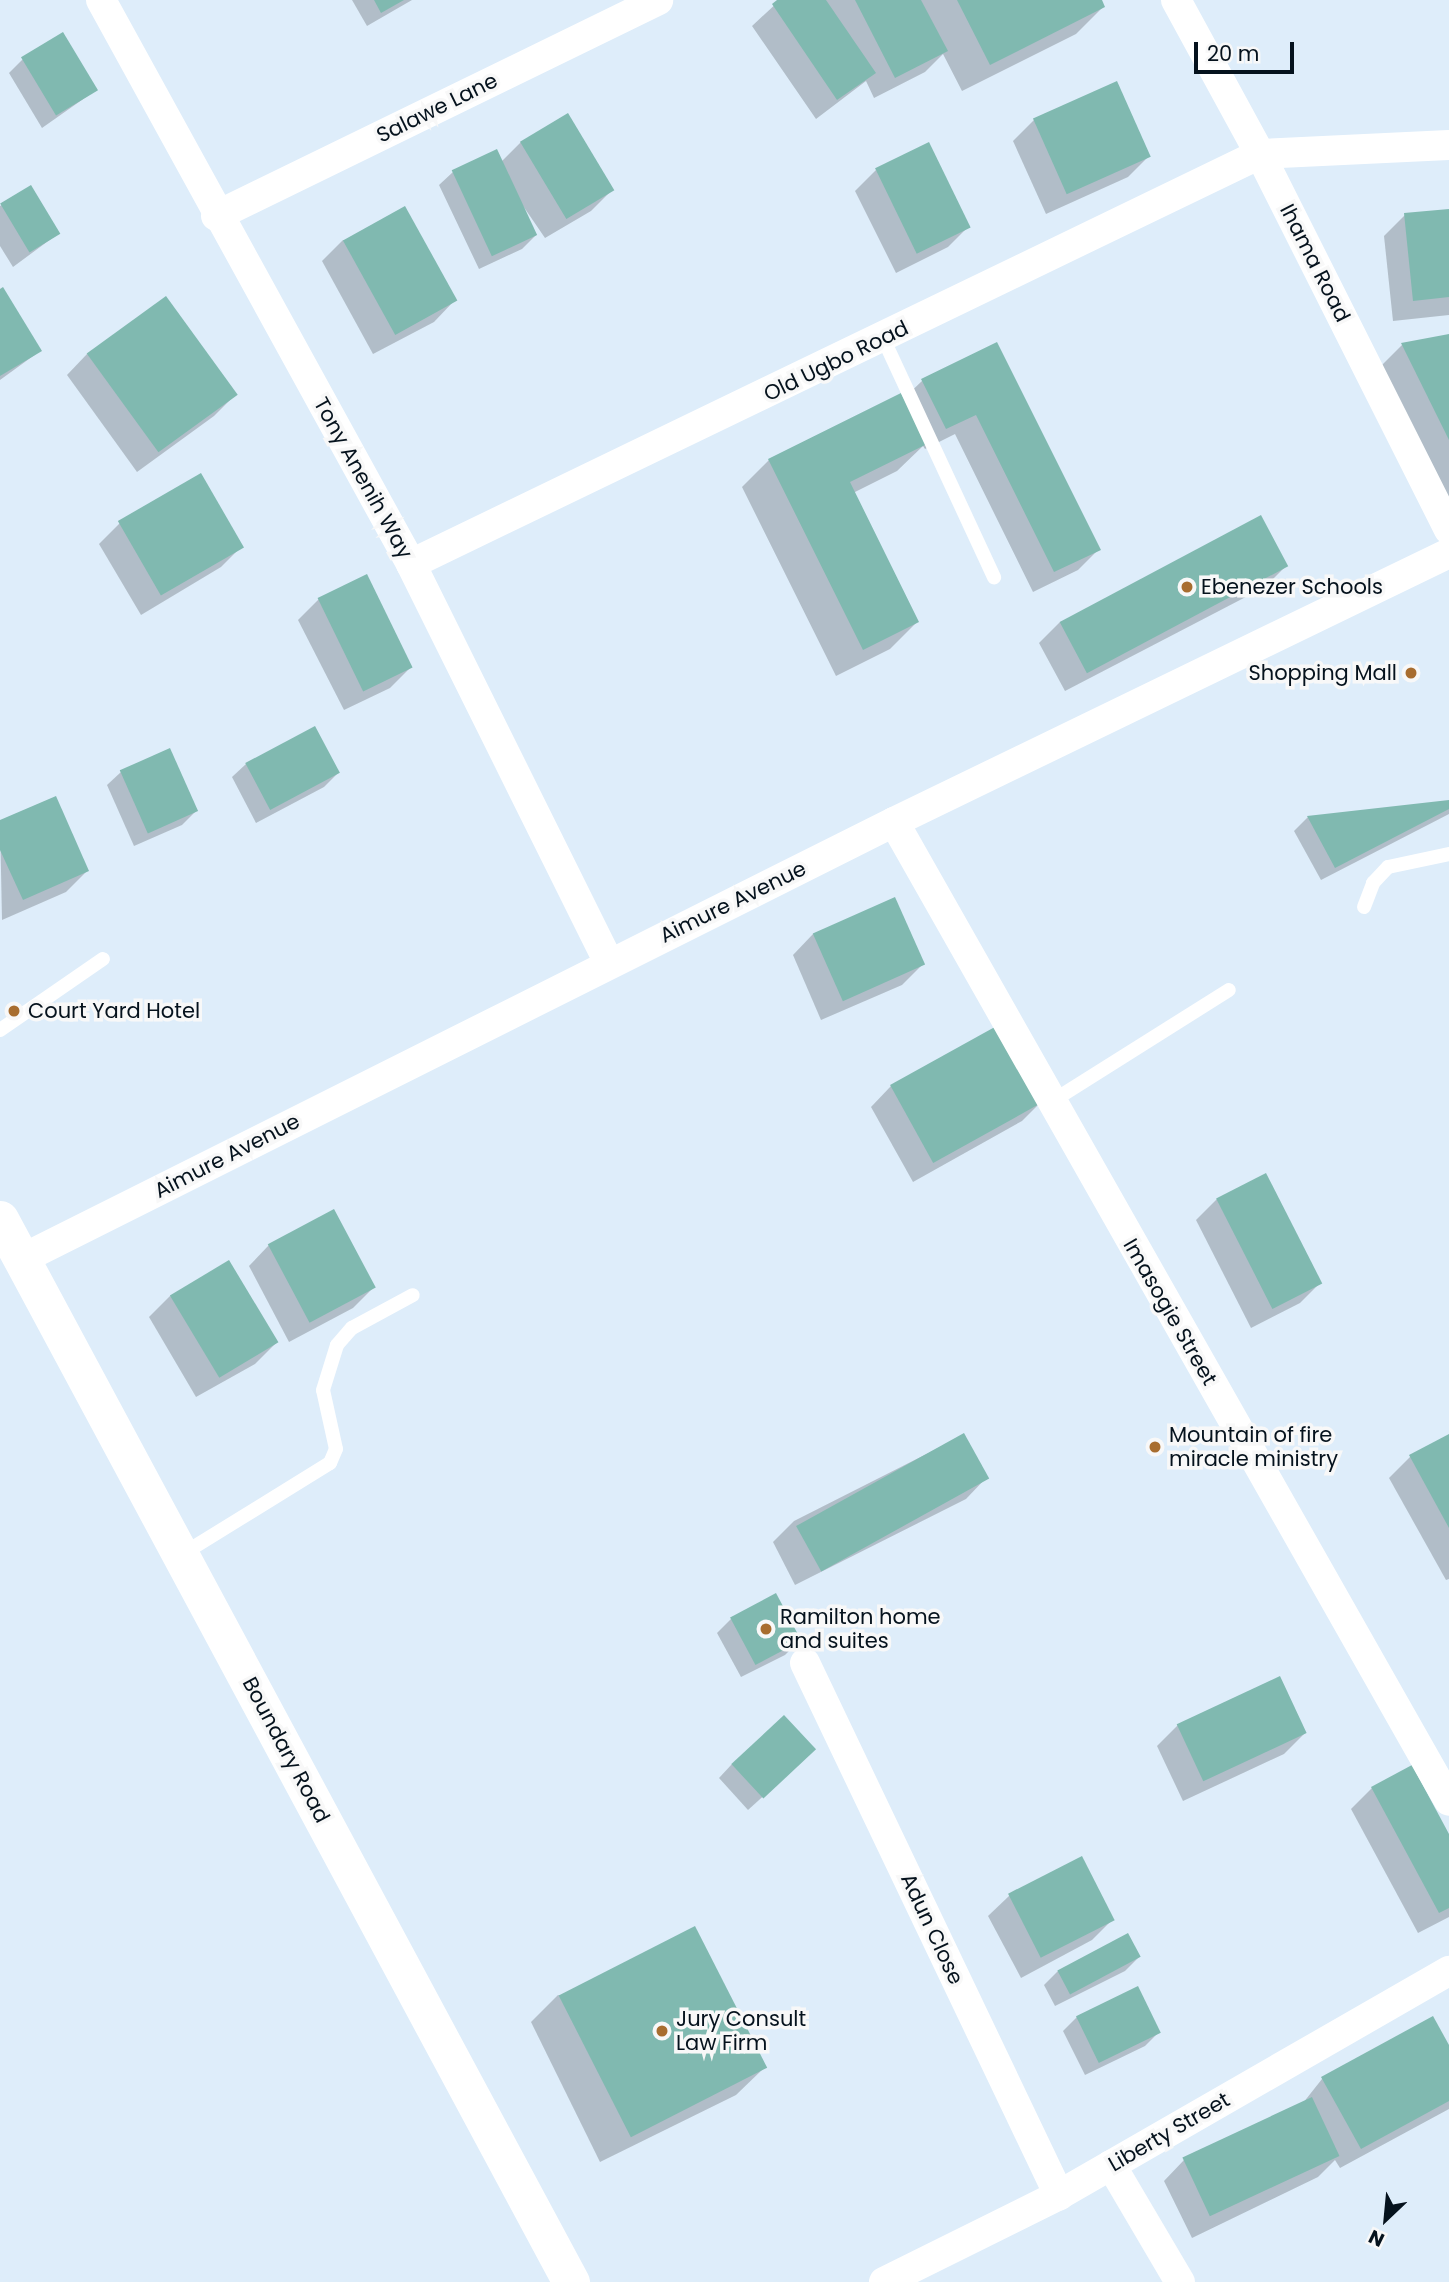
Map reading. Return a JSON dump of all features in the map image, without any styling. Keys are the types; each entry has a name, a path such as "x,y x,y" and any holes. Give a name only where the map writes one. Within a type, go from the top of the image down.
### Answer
{"street":[{"name":"Tony Anenih Way","path":"101,0 216,216 411,564 610,963"},
{"name":"Salawe Lane","path":"216,216 658,0"},
{"name":"Ihama Road","path":"1177,0 1260,155 1449,529"},
{"path":"1260,155 1449,145"},
{"name":"Old Ugbo Road","path":"411,564 1260,155"},
{"name":"Aimure Avenue","path":"22,1258 894,822 1449,554"},
{"name":"Imasogie Street","path":"894,822 1449,1801"},
{"name":"Boundary Road","path":"0,1219 571,2282"},
{"name":"Adun Close","path":"805,1663 1059,2195"},
{"name":"Liberty Street","path":"884,2282 1059,2195 1446,1980"},
{"path":"1111,2165 1180,2282"}],"lane":[{"path":"883,338 994,577"},
{"path":"1364,907 1373,883 1388,867 1449,854"},
{"path":"0,1030 103,959"},
{"path":"1051,1102 1229,990"},
{"path":"181,1555 330,1463 336,1449 323,1390 337,1345 352,1328 413,1295"}],"building":[{"path":"374,0 404,0 381,13"},
{"path":"777,0 826,0 876,73 837,100 772,4"},
{"path":"855,0 921,0 948,51 895,78"},
{"path":"957,0 1102,0 1105,7 990,65"},
{"path":"63,32 98,90 56,116 21,57"},
{"path":"1117,81 1151,157 1067,194 1033,118"},
{"path":"568,113 614,190 566,219 520,142"},
{"path":"929,142 971,227 917,254 875,168"},
{"path":"497,149 537,235 492,256 452,170"},
{"path":"31,185 60,234 29,252 0,204"},
{"path":"405,206 457,300 395,335 343,240"},
{"path":"1449,209 1449,297 1413,301 1404,213"},
{"path":"3,287 42,351 0,376 0,289"},
{"path":"166,296 238,395 158,452 87,354"},
{"path":"1449,334 1449,440 1401,343"},
{"path":"997,342 1101,550 1054,572 976,415 946,429 921,379"},
{"path":"901,393 927,444 850,482 919,622 863,650 768,459"},
{"path":"201,473 244,547 161,595 118,521"},
{"path":"1261,515 1288,566 1087,673 1060,622"},
{"path":"367,574 413,667 363,692 318,598"},
{"path":"315,726 340,773 270,810 245,763"},
{"path":"170,748 198,811 148,833 120,770"},
{"path":"56,796 89,871 23,900 0,850 0,820"},
{"path":"1449,800 1449,809 1335,868 1307,816"},
{"path":"895,897 925,965 843,1001 813,934"},
{"path":"1002,1023 1045,1101 933,1163 890,1085"},
{"path":"1266,1173 1322,1283 1272,1309 1216,1198"},
{"path":"334,1209 376,1288 310,1323 268,1244"},
{"path":"229,1260 278,1342 219,1378 170,1296"},
{"path":"964,1433 989,1478 821,1572 796,1526"},
{"path":"1449,1434 1449,1528 1409,1455"},
{"name":"Ramilton home and suites","path":"776,1593 801,1641 755,1665 730,1617"},
{"path":"1280,1676 1307,1733 1203,1781 1177,1724"},
{"path":"784,1715 816,1749 763,1798 731,1764"},
{"path":"1412,1765 1449,1834 1449,1908 1439,1913 1371,1787"},
{"path":"1082,1856 1115,1920 1041,1958 1008,1894"},
{"name":"Jury Consult Law Firm","path":"695,1926 767,2068 631,2137 559,1995"},
{"path":"1128,1933 1141,1957 1070,1994 1057,1971"},
{"path":"1138,1986 1161,2033 1099,2063 1076,2016"},
{"path":"1433,2016 1449,2045 1449,2101 1361,2149 1321,2077"},
{"path":"1312,2097 1339,2156 1210,2216 1182,2157"}],"place":[{"name":"Ebenezer Schools","path":"1187,587"},
{"name":"Shopping Mall","path":"1411,673"},
{"name":"Court Yard Hotel","path":"14,1011"},
{"name":"Mountain of fire miracle ministry","path":"1155,1447"},
{"name":"Ramilton home and suites","path":"766,1629"},
{"name":"Jury Consult Law Firm","path":"662,2031"}]}
